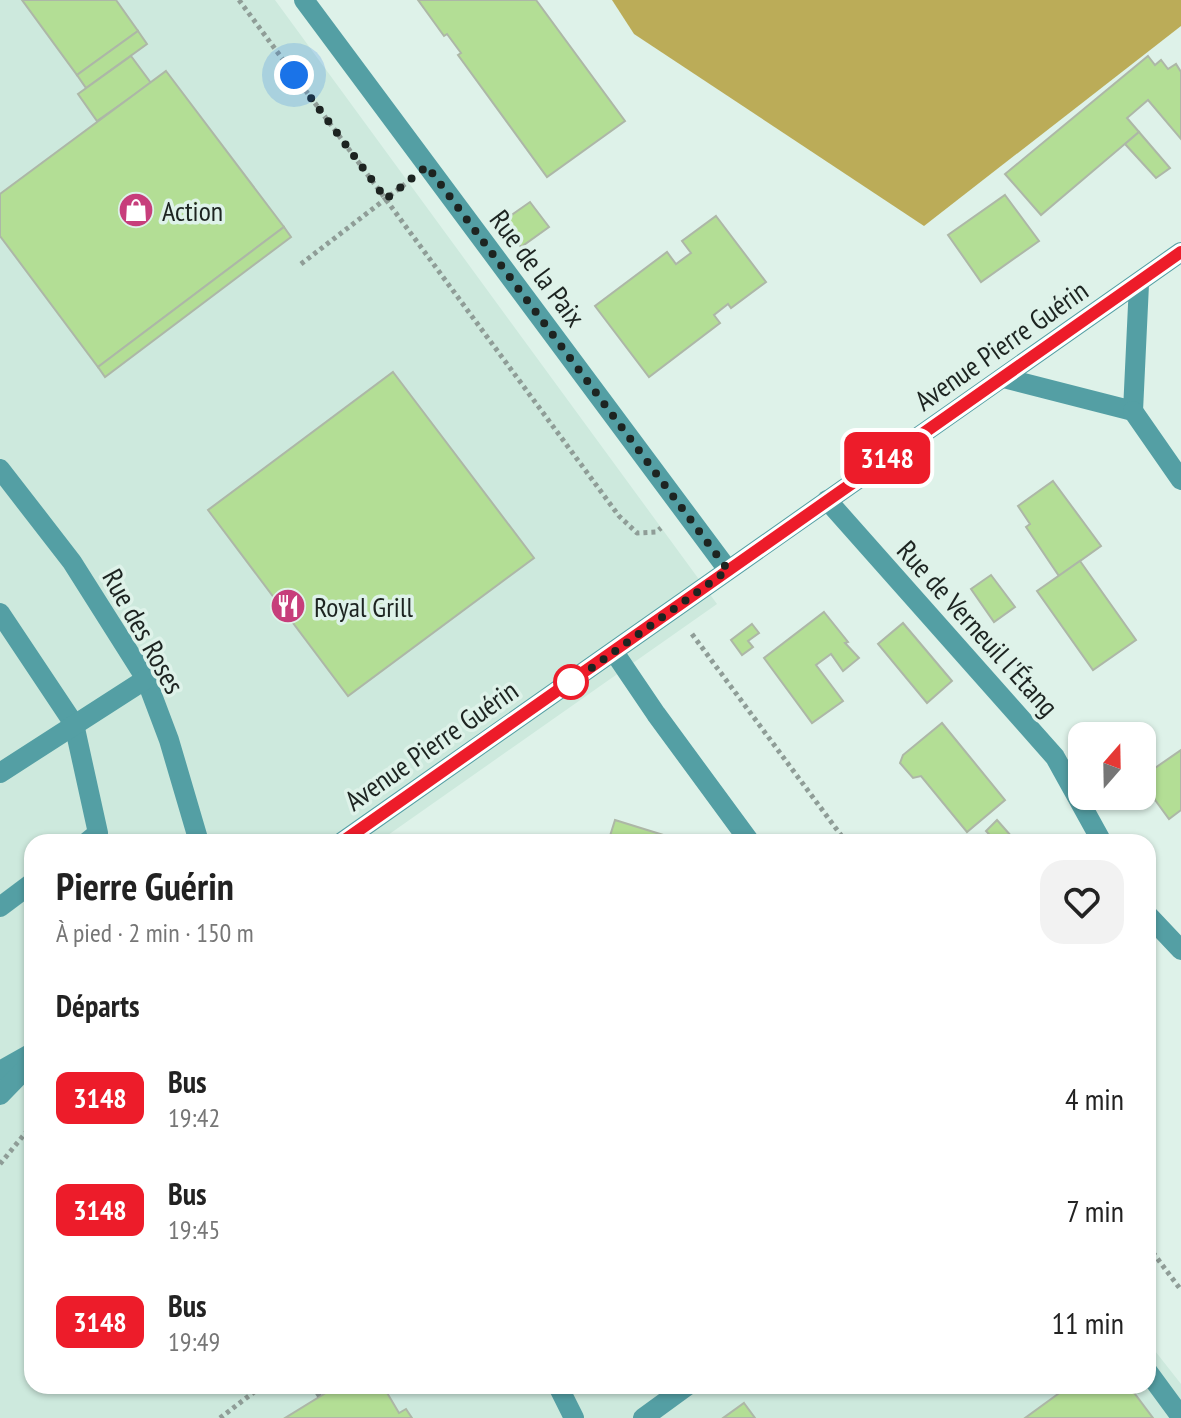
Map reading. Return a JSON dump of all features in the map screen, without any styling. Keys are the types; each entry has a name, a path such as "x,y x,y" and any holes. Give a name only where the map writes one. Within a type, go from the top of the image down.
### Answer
{"street":[{"name":"Rue de la Paix","path":"304,0 728,570"},
{"name":"Avenue Pierre Guérin","path":"353,834 1181,252"},
{"path":"1139,284 1133,411 1181,480"},
{"path":"1004,378 1133,411"},
{"name":"Rue des Roses","path":"0,469 72,562 146,679 169,740 197,834"},
{"name":"Rue de Verneuil l'Étang","path":"827,500 1055,757 1098,834"},
{"path":"0,613 74,724 97,834"},
{"path":"614,652 744,834"},
{"path":"0,773 146,679"},
{"path":"0,907 24,889"},
{"path":"1156,923 1181,950"},
{"path":"0,1055 24,1051"},
{"path":"0,1071 24,1055"},
{"path":"0,1095 24,1070"},
{"path":"1156,1383 1181,1417"},
{"path":"562,1394 574,1418"},
{"path":"643,1418 676,1394"}],"path":[{"path":"239,0 619,516 637,533 656,532 668,523"},
{"path":"301,264 427,166"},
{"path":"674,609 840,834"},
{"path":"0,1164 24,1135"},
{"path":"1156,1257 1181,1290"},
{"path":"220,1418 252,1394"}],"shaded area":[{"path":"0,0 275,0 717,604 389,834 24,834 24,1394 1156,1394 1156,1352 1181,1384 1181,1418 0,1418"},
{"path":"612,0 1181,0 1181,26 924,226 634,34"}],"building":[{"path":"22,0 116,0 138,31 77,75"},
{"path":"418,0 536,0 625,121 547,177 458,55 461,53 447,34 444,36"},
{"path":"138,31 147,44 86,88 77,75"},
{"path":"131,56 151,83 97,121 78,94"},
{"path":"1148,56 1155,65 1161,60 1168,69 1176,64 1181,72 1181,139 1148,100 1127,118 1139,132 1041,215 1005,174"},
{"name":"Action","path":"166,71 284,227 98,367 0,236 0,194"},
{"path":"1139,132 1170,168 1156,178 1125,144"},
{"path":"1005,195 1039,241 981,282 948,235"},
{"path":"530,202 549,227 521,247 503,221"},
{"path":"716,216 766,282 731,308 728,304 714,315 720,323 649,377 595,306 667,252 676,264 691,253 682,241"},
{"path":"284,227 291,237 105,377 98,367"},
{"path":"393,372 534,558 348,696 208,510"},
{"path":"1053,481 1101,546 1059,576 1026,527 1030,524 1018,506"},
{"path":"1080,561 1136,640 1093,670 1037,591"},
{"path":"991,575 1015,607 994,622 971,589"},
{"path":"824,612 859,658 843,671 831,654 816,665 843,701 812,723 764,658"},
{"path":"903,623 952,681 927,703 878,644"},
{"path":"752,624 759,633 748,641 753,647 742,655 731,640"},
{"path":"942,723 1005,800 967,832 921,776 913,778 900,763 903,755"},
{"path":"1181,750 1181,810 1169,819 1156,801 1156,767"},
{"path":"615,820 660,834 611,834"},
{"path":"997,820 1009,834 989,834 986,831"},
{"path":"324,1394 388,1394 399,1413 406,1409 412,1418 285,1418"},
{"path":"1058,1394 1135,1394 1153,1418 1025,1418"},
{"path":"744,1403 755,1418 723,1418"}],"bus line":[{"name":"3148","path":"353,834 1181,252"}],"place":[{"name":"Action","path":"136,210"},
{"name":"Royal Grill","path":"288,606"}],"route":[{"path":"294,75 386,199 427,166 728,570 565,687 571,682"}]}
